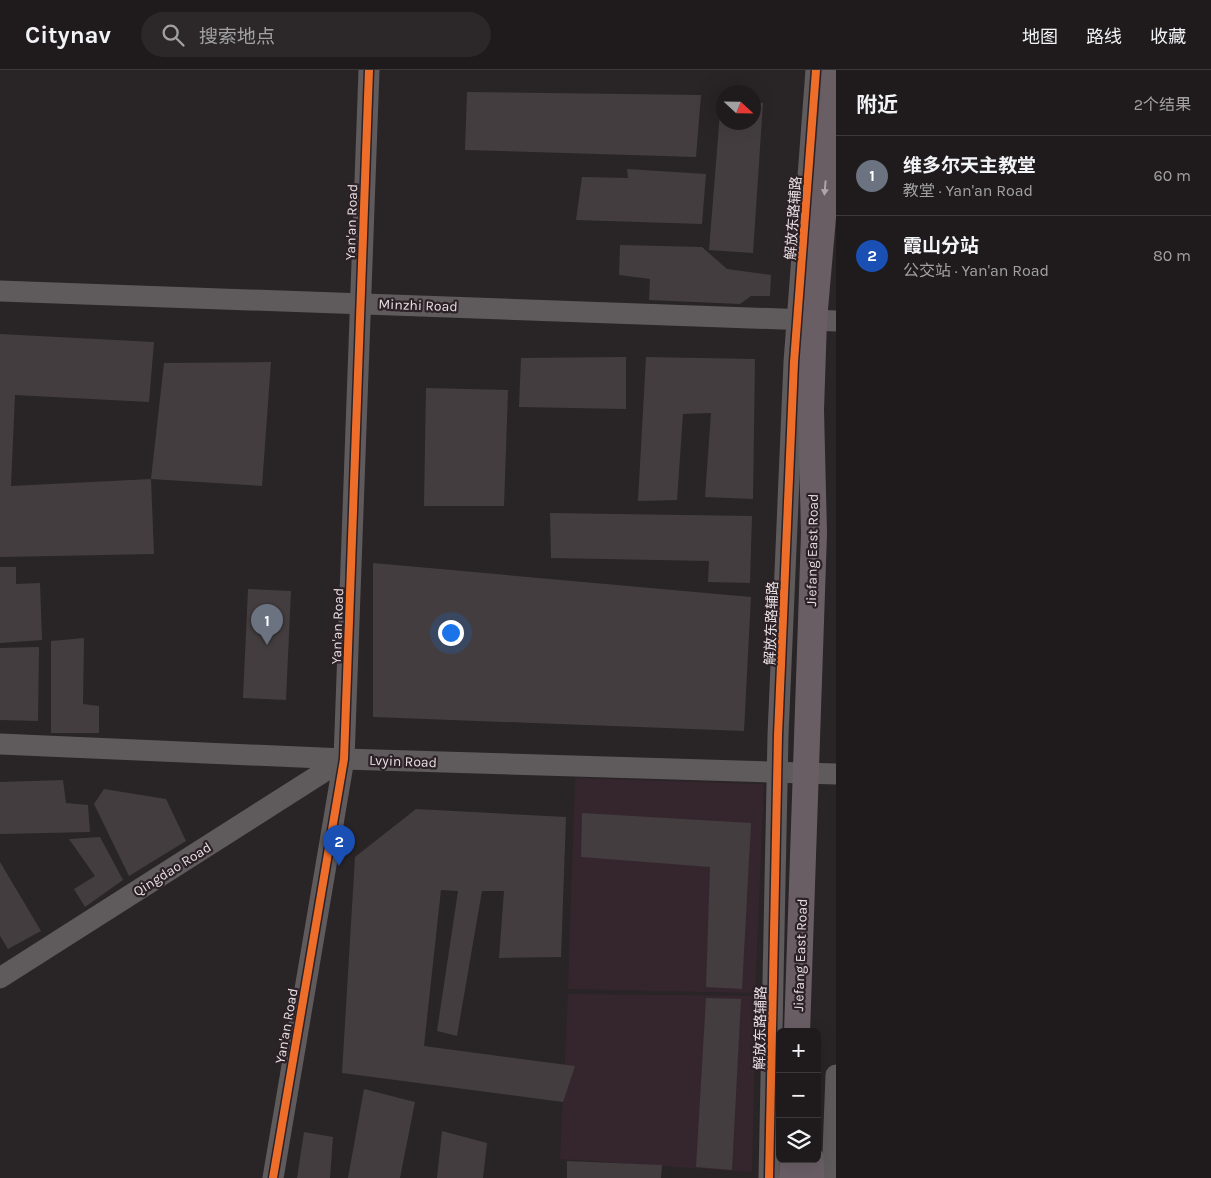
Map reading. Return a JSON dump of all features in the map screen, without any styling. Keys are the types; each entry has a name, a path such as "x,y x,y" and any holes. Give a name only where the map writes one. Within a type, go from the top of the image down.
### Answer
{"main road":[{"name":"Jiefang East Road","path":"814,1028 827,534 827,321 836,70"},
{"name":"Jiefang East Road","path":"827,321 836,247"},
{"name":"Jiefang East Road","path":"797,1028 821,774"},
{"path":"792,1178 793,1163"},
{"path":"811,1163 811,1178"}],"street":[{"name":"Yan'an Road","path":"273,1178 344,759 370,70"},
{"name":"解放东路辅路","path":"769,1178 781,666 794,362 816,70"},
{"name":"Minzhi Road","path":"0,291 827,321"},
{"name":"Lvyin Road","path":"0,744 344,759 821,774"},
{"name":"Qingdao Road","path":"0,978 344,759"},
{"path":"832,1178 836,1075"}],"shaded area":[{"path":"575,778 764,784 755,993 568,989"},
{"path":"568,994 756,996 752,1172 560,1159"}],"building":[{"path":"467,92 701,95 696,157 465,150"},
{"path":"761,103 763,103 753,253 709,250 719,130 761,130"},
{"path":"627,169 706,174 702,224 576,220 582,177 628,178"},
{"path":"620,245 702,247 727,269 771,275 770,296 751,296 740,304 649,300 650,279 619,275"},
{"path":"0,334 154,342 149,402 15,395 11,486 151,479 154,554 0,557"},
{"path":"626,357 626,409 519,407 521,358"},
{"path":"646,357 755,359 753,499 705,497 711,413 683,414 677,500 638,501"},
{"path":"271,362 262,486 151,479 164,363"},
{"path":"426,388 508,390 504,506 424,506"},
{"path":"550,513 752,516 750,583 708,582 709,561 551,558"},
{"path":"373,563 751,597 744,731 373,717"},
{"path":"0,567 16,567 16,584 40,583 42,640 0,643"},
{"path":"248,589 291,591 286,700 243,698"},
{"path":"84,638 83,704 99,706 99,733 51,733 51,641"},
{"path":"39,647 38,721 0,720 0,648"},
{"path":"63,780 66,803 88,805 90,832 0,834 0,782"},
{"path":"104,789 166,799 186,841 129,876 94,804"},
{"path":"416,809 566,817 561,957 499,958 504,891 482,891 457,1036 437,1031 458,891 441,890 424,1046 575,1066 563,1102 342,1073 355,857"},
{"path":"582,813 751,823 742,989 706,987 710,867 581,857"},
{"path":"100,837 123,880 85,907 74,889 95,876 69,839"},
{"path":"0,862 41,931 8,949 0,936"},
{"path":"706,998 741,999 732,1170 696,1167"},
{"path":"364,1089 415,1102 400,1178 348,1178"},
{"path":"442,1131 487,1143 483,1178 437,1178"},
{"path":"304,1132 333,1137 330,1178 297,1178"},
{"path":"567,1161 662,1165 661,1178 567,1178"}],"cycle path":[{"path":"273,1178 344,759 369,70"},
{"path":"769,1178 778,735 794,362 816,70"}],"place":[{"name":"维多尔天主教堂","path":"267,645"},
{"name":"霞山分站","path":"339,866"}]}
